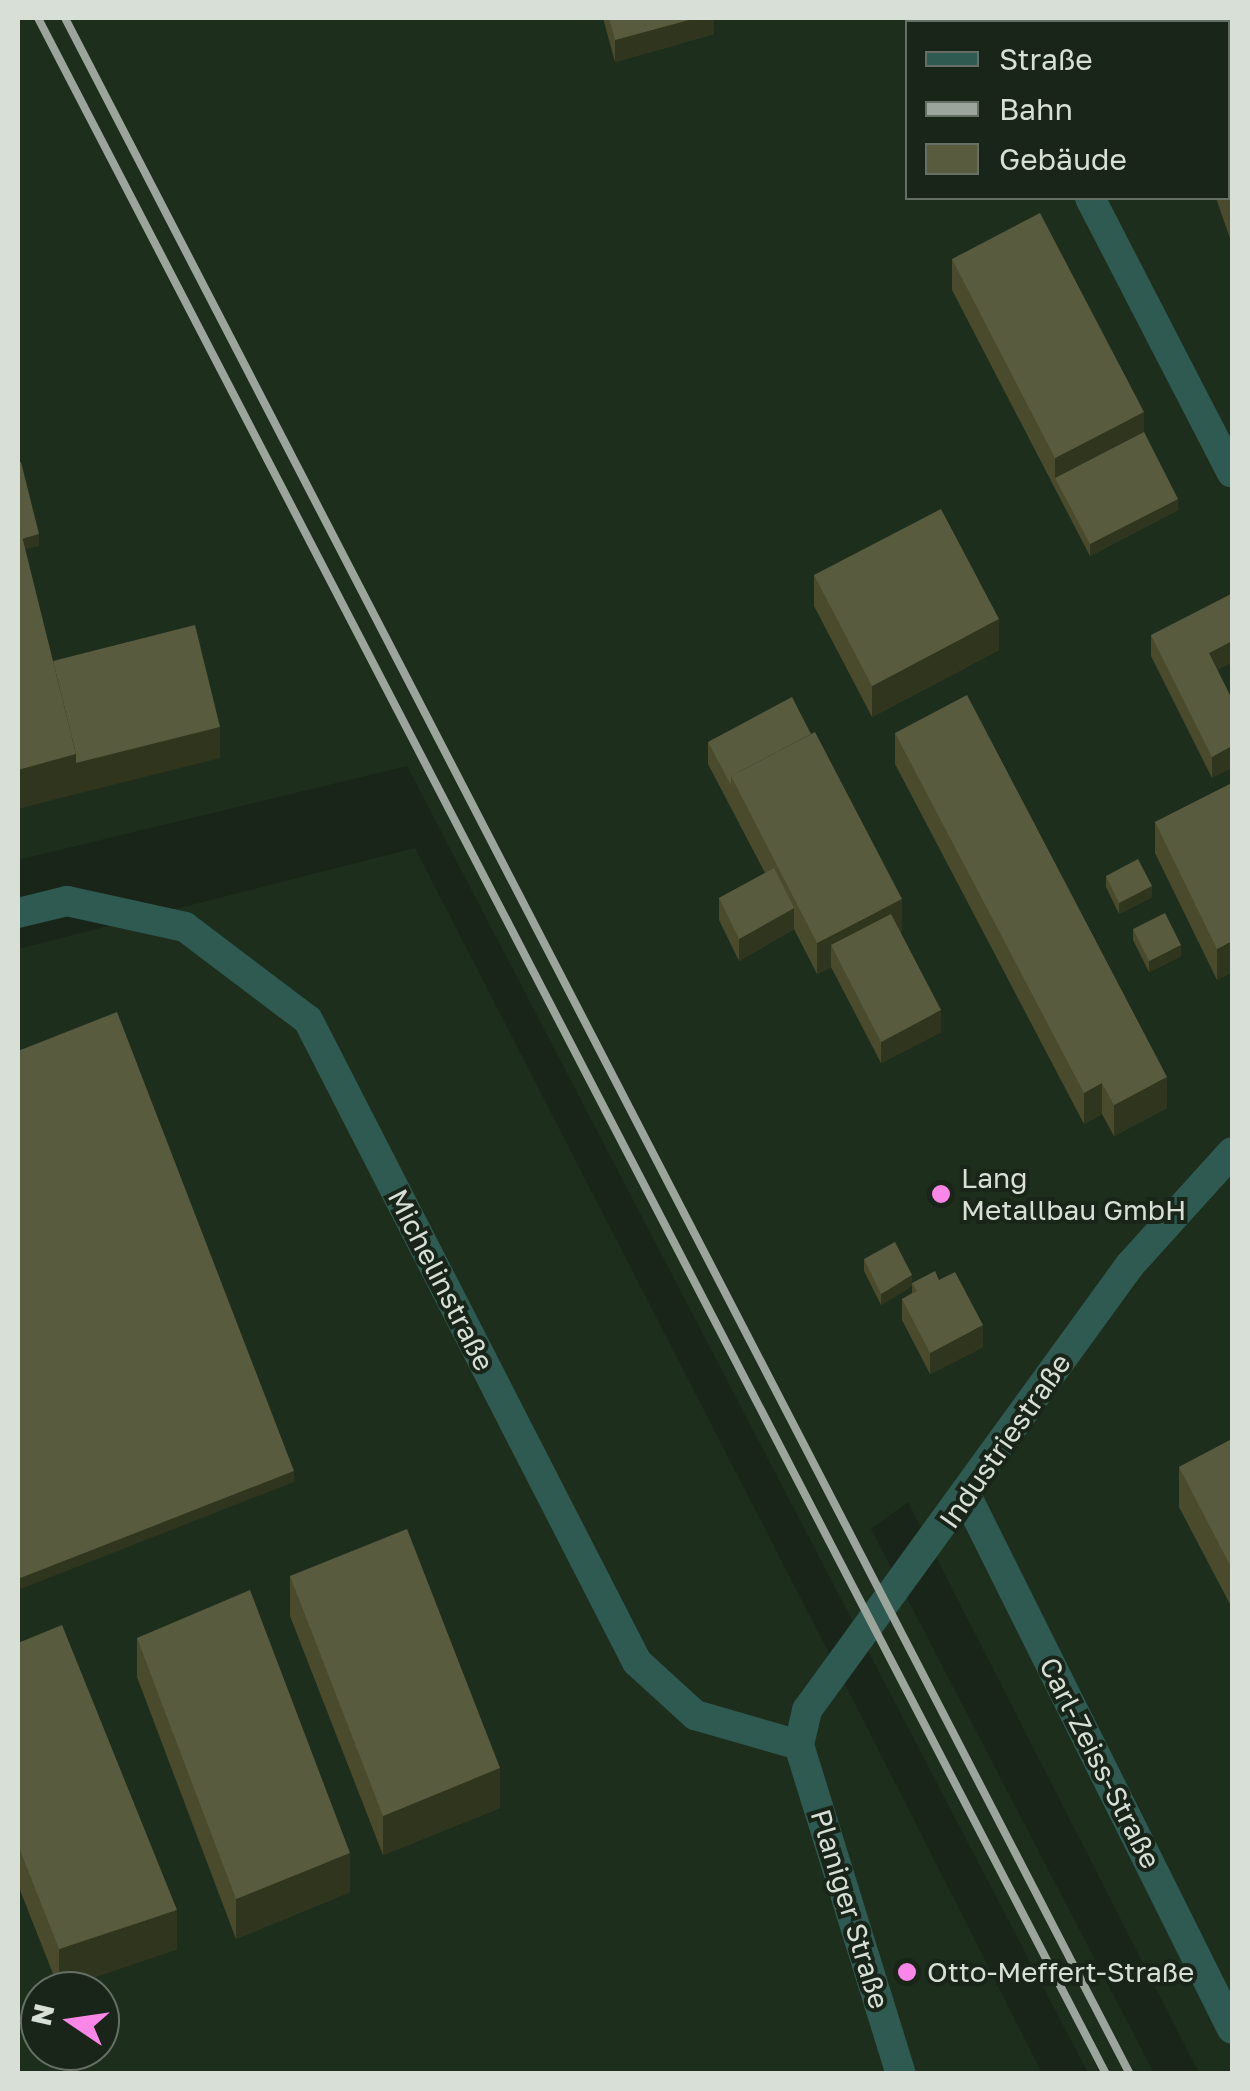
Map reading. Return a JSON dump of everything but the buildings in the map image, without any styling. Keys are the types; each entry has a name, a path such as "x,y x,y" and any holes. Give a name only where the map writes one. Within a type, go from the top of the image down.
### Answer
{"street":[{"path":"1091,200 1232,473"},
{"name":"Michelinstraße","path":"18,913 67,901 185,926 308,1020 636,1662 695,1716 751,1736 800,1744"},
{"name":"Industriestraße","path":"800,1744 807,1710 967,1497 1130,1265 1232,1152"},
{"name":"Carl-Zeiss-Straße","path":"967,1497 1232,2028"},
{"name":"Planiger Straße","path":"800,1744 901,2074"}],"shaded area":[{"path":"18,18 1232,18 1232,2073 1199,2073 908,1502 871,1529 1154,2073 1088,2073 407,766 18,860"},
{"path":"415,848 1042,2073 18,2073 18,949"}],"railway":[{"path":"38,18 1106,2074"},
{"path":"65,18 1130,2074"}],"place":[{"name":"Lang Metallbau GmbH","path":"941,1194"},
{"name":"Otto-Meffert-Straße","path":"907,1972"}]}
